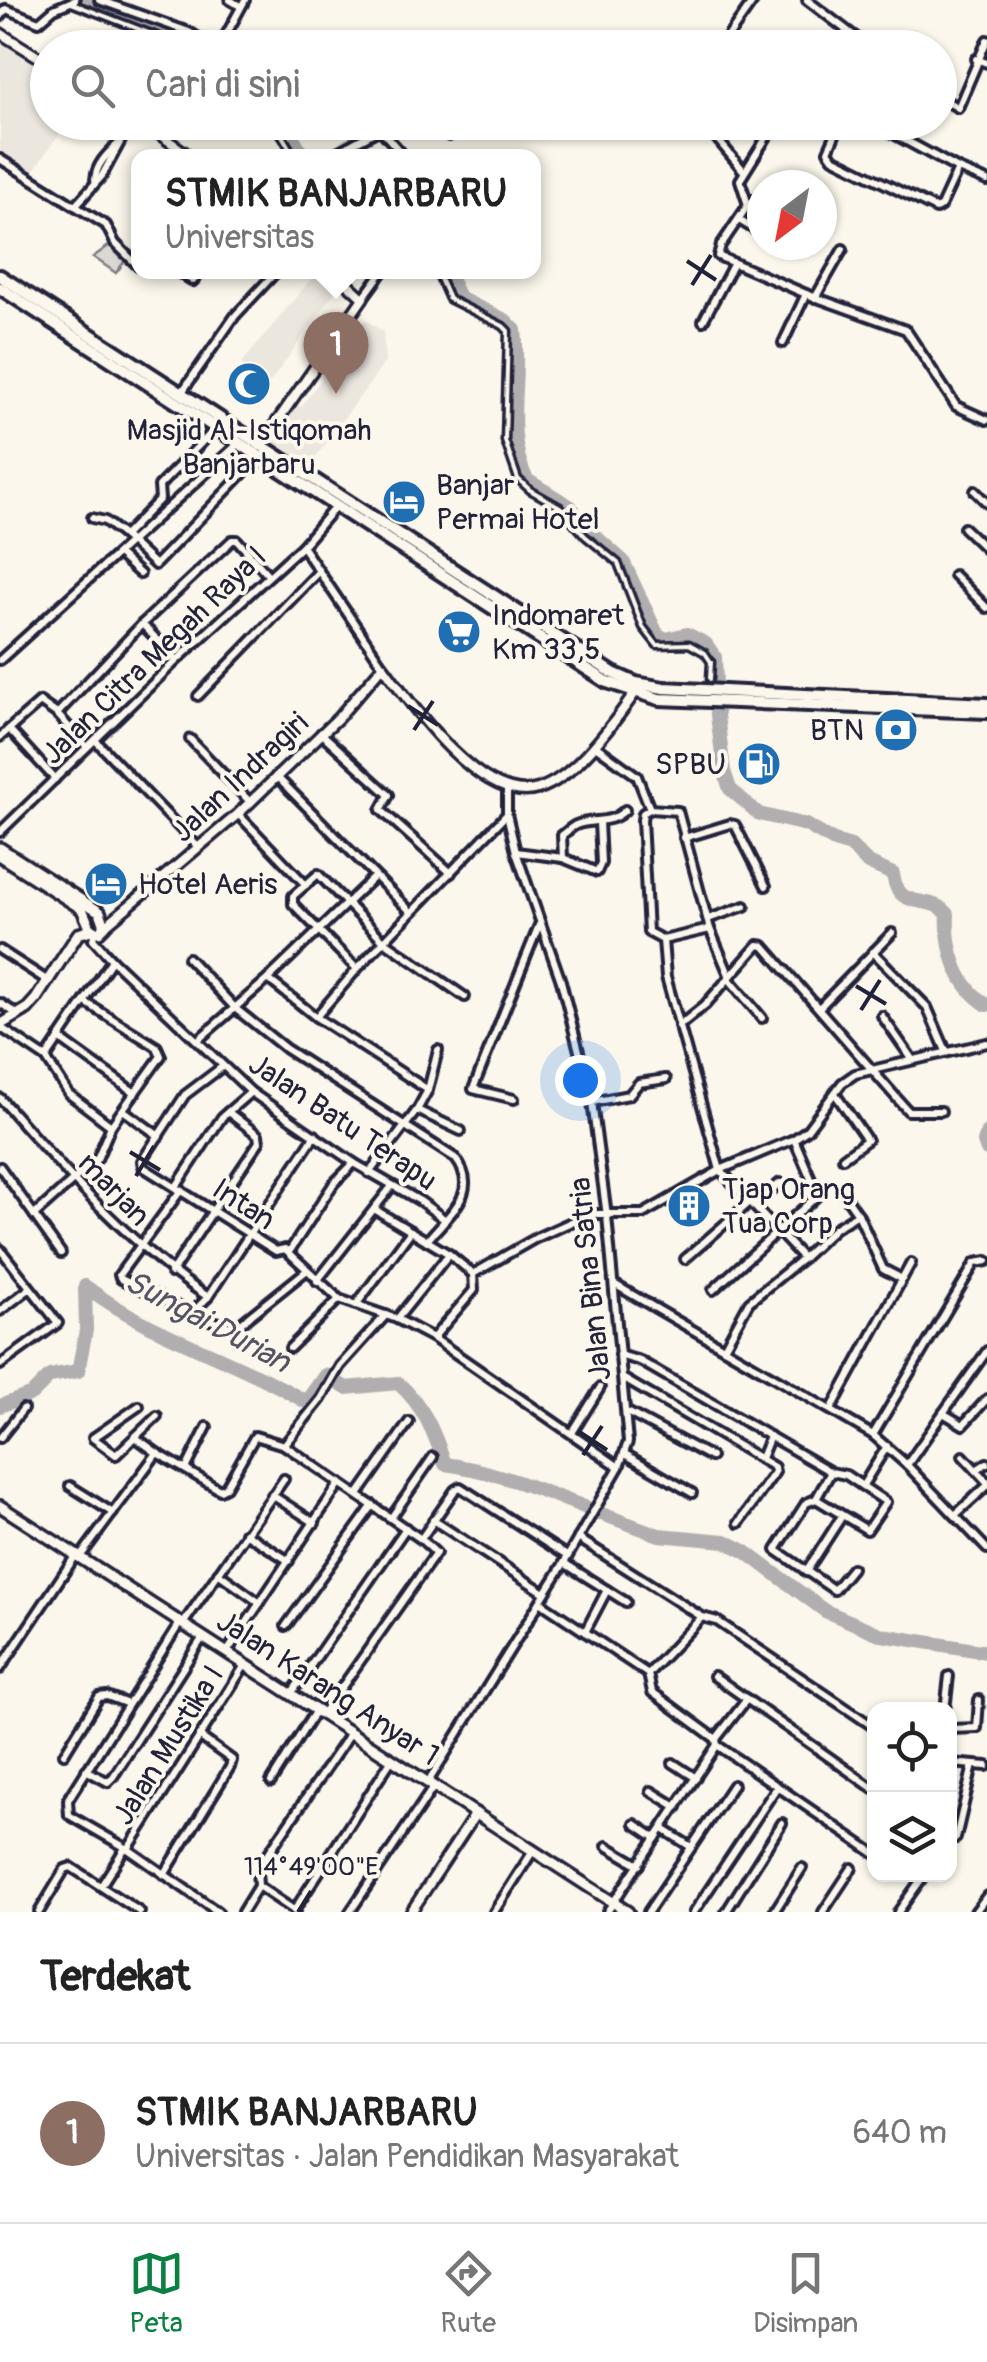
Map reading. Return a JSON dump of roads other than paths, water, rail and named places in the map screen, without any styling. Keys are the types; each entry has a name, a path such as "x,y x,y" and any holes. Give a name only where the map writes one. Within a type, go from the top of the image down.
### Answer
{"highway":[{"path":"0,276 29,301 181,394 335,507 429,562"},
{"path":"0,288 29,301"},
{"path":"94,343 215,429 259,452 494,604 582,667 635,693 659,699 702,695"},
{"path":"494,604 613,673 636,682 702,695 987,712"},
{"path":"723,696 987,704"}],"main road":[{"path":"0,848 100,912 97,930"},
{"path":"0,856 82,909 97,930"},
{"path":"0,1026 27,1009 78,934 97,930"},
{"name":"Jalan Karang Anyar 1","path":"0,1506 534,1851 610,1907 628,1912"}],"street":[{"path":"99,0 182,30"},
{"path":"226,30 242,3 230,0"},
{"path":"733,30 754,0"},
{"path":"807,0 846,30"},
{"path":"0,18 6,8 39,22 54,8 72,1 144,30"},
{"path":"0,33 30,52"},
{"path":"957,107 987,40"},
{"path":"976,59 987,63"},
{"path":"76,206 112,160 120,140"},
{"path":"718,140 743,170"},
{"path":"747,203 739,184 743,170 764,140"},
{"path":"833,140 828,151 833,158 936,209 958,170"},
{"path":"904,140 958,170 987,181"},
{"path":"0,159 106,225 115,243 131,259"},
{"path":"747,206 718,256 815,298 906,330 956,406 987,420"},
{"path":"738,220 747,225"},
{"path":"815,298 843,250"},
{"path":"703,321 734,263"},
{"path":"181,394 236,316 270,279"},
{"path":"342,279 362,298"},
{"path":"92,518 105,521 155,565 259,452 377,279"},
{"path":"440,279 450,300 508,331 505,441 518,479 560,507 585,536 618,563 636,612 653,642 662,646 676,642 698,648 711,662 710,680"},
{"path":"783,343 806,294"},
{"path":"124,536 160,499 159,486 215,429"},
{"path":"0,660 238,444"},
{"path":"975,492 987,503"},
{"name":"Jalan Citra Megah Raya I","path":"0,832 177,660 302,546 335,507"},
{"path":"964,528 987,550"},
{"path":"57,714 142,624 232,540 237,540 268,575"},
{"path":"302,546 383,666 460,759 506,788 541,788 564,774 594,746 635,693"},
{"path":"119,555 140,574"},
{"path":"198,696 319,572"},
{"path":"954,575 987,608"},
{"path":"142,624 177,660"},
{"name":"Jalan Indragiri","path":"97,930 238,814 338,718 383,666"},
{"path":"0,737 40,702 57,714 86,748"},
{"path":"8,729 55,779"},
{"path":"320,732 390,794 381,810 451,872"},
{"path":"190,738 250,802"},
{"path":"95,740 198,848"},
{"path":"594,746 637,776 650,809"},
{"path":"276,776 411,912"},
{"name":"Jalan Bina Satria","path":"350,1912 546,1593 625,1454 628,1412 592,1102 561,982 516,852 507,814 506,788"},
{"path":"710,929 663,940 648,932 642,820 643,813 650,809 678,810 710,929 730,978 762,1018"},
{"path":"562,858 562,835 566,831 576,825 618,818 625,810"},
{"path":"238,814 306,884"},
{"path":"316,1018 357,969 507,814"},
{"path":"516,852 562,858 597,872 601,862 599,822"},
{"path":"684,838 735,825 766,886"},
{"path":"357,969 293,904 293,896 318,874 384,942 465,997"},
{"path":"198,1039 268,980 374,877"},
{"path":"708,918 745,906"},
{"path":"100,912 120,912"},
{"path":"514,1099 473,1089 539,924"},
{"name":"Jalan Batu Terapu","path":"97,930 94,939 112,960 251,1092 444,1220"},
{"path":"819,1008 892,933"},
{"path":"663,940 666,977 720,1170 803,1258"},
{"path":"679,1026 705,1005 758,946 764,946 910,1112 941,1111"},
{"path":"0,950 48,981"},
{"path":"873,952 927,1007 946,1051"},
{"path":"188,958 236,1008 298,1058 455,1158 468,1176 466,1191 427,1241"},
{"path":"46,1058 112,960"},
{"path":"268,980 316,1018 428,1090"},
{"path":"34,1216 97,1158 111,1126 161,1052 85,1002"},
{"path":"0,1003 18,1015"},
{"path":"882,1016 912,1059"},
{"path":"0,1026 46,1058 69,1094 111,1126"},
{"path":"60,1038 135,1092"},
{"path":"474,1274 591,1214 643,1214 720,1170 794,1139 807,1130 850,1076 987,1043"},
{"path":"370,1173 428,1090 438,1050"},
{"name":"Intan","path":"222,1067 190,1088 141,1163 250,1236 276,1251 285,1249 339,1299 396,1319 432,1338 618,1467"},
{"path":"592,1102 629,1095 639,1083 666,1078"},
{"path":"251,1092 222,1117 119,1276 192,1313 234,1328 306,1271"},
{"path":"836,1095 866,1140 843,1158"},
{"name":"marjan","path":"0,1098 74,1182 138,1246 208,1298"},
{"path":"122,1110 159,1136"},
{"path":"416,1110 461,1131"},
{"path":"171,1273 260,1138 228,1112"},
{"path":"192,1313 208,1298 315,1135"},
{"path":"714,1290 819,1194 794,1139"},
{"path":"289,1252 334,1183 354,1163"},
{"path":"0,1167 61,1254"},
{"path":"685,1259 780,1183"},
{"path":"318,1281 392,1186"},
{"path":"843,1193 858,1214 883,1268 902,1280"},
{"path":"374,1209 449,1254 474,1274 472,1293 432,1338"},
{"path":"724,1348 749,1302 835,1228 858,1214"},
{"path":"356,1305 411,1231"},
{"path":"0,1365 58,1323 1,1253"},
{"path":"396,1319 449,1254"},
{"path":"872,1434 975,1263 987,1261"},
{"path":"832,1408 911,1263"},
{"path":"614,1284 872,1434 987,1549"},
{"path":"0,1310 28,1289"},
{"path":"290,1348 339,1299"},
{"path":"284,1445 321,1399 335,1372 386,1316"},
{"path":"907,1465 987,1351"},
{"path":"619,1355 640,1362 831,1472 840,1472 886,1502 867,1530 816,1499"},
{"path":"622,1378 776,1470 739,1523"},
{"path":"572,1433 600,1388"},
{"path":"943,1414 963,1425 987,1399"},
{"path":"140,1406 93,1438 116,1455 157,1416"},
{"path":"0,1438 23,1409"},
{"path":"628,1412 711,1458"},
{"path":"358,1496 408,1422"},
{"path":"186,1470 207,1426"},
{"path":"135,1437 223,1490 254,1436 284,1445 434,1550 436,1556 271,1782"},
{"path":"761,1458 770,1436"},
{"path":"863,1485 887,1446"},
{"path":"0,1669 78,1556 157,1453"},
{"path":"625,1454 692,1493"},
{"path":"956,1515 987,1484 962,1456"},
{"path":"392,1518 432,1457"},
{"path":"976,1470 987,1463"},
{"path":"831,1472 816,1499 806,1503 776,1550 836,1590 852,1568"},
{"path":"218,1912 70,1815 66,1808 128,1704 284,1478"},
{"path":"227,1652 340,1483"},
{"path":"70,1486 113,1512"},
{"path":"421,1538 460,1487 626,1602"},
{"path":"272,1495 314,1523"},
{"path":"286,1626 372,1505"},
{"path":"806,1572 842,1516"},
{"path":"433,1520 546,1593"},
{"path":"291,1694 406,1528"},
{"path":"245,1533 289,1561"},
{"path":"578,1538 702,1618 717,1620 867,1723"},
{"path":"218,1574 260,1602"},
{"path":"585,1632 607,1590"},
{"path":"540,1602 648,1674 652,1692 777,1787 867,1848"},
{"path":"648,1674 702,1618"},
{"path":"86,1770 108,1782 114,1777 203,1637"},
{"name":"Jalan Mustika I","path":"101,1886 246,1664"},
{"path":"714,1676 867,1783"},
{"path":"946,1702 949,1676"},
{"path":"64,1754 99,1698 107,1696 128,1704"},
{"path":"610,1907 747,1699"},
{"path":"957,1729 977,1728 979,1700"},
{"path":"242,1912 258,1886 256,1870 351,1732"},
{"path":"164,1875 230,1768 228,1755 199,1736"},
{"path":"258,1886 295,1911 392,1759"},
{"path":"672,1763 696,1778"},
{"path":"957,1763 987,1766"},
{"path":"957,1834 974,1764"},
{"path":"648,1912 733,1784"},
{"path":"694,1912 777,1787"},
{"path":"651,1792 676,1807"},
{"path":"410,1912 476,1813"},
{"path":"726,1912 782,1823"},
{"path":"635,1824 656,1838"},
{"path":"662,1829 691,1847"},
{"path":"607,1846 639,1864"},
{"path":"494,1912 534,1851"},
{"path":"38,1912 65,1869 71,1866 140,1912"},
{"path":"774,1912 802,1868"},
{"path":"823,1912 852,1868"},
{"path":"898,1912 919,1882"},
{"path":"977,1911 987,1896"},
{"path":"277,1912 282,1904"}],"waterway":[{"path":"78,0 160,30"},
{"path":"295,140 300,149"},
{"path":"450,279 459,298 505,320 515,330 514,425 527,480 571,507 586,528 623,561 657,634 666,639 687,634 706,644 715,657 717,715 730,789 759,814 806,825 851,846 868,863 893,874 901,894 948,914 956,966 968,988 987,1005"},
{"path":"987,1132 987,1150"},
{"name":"Sungai Durian","path":"0,1406 32,1394 50,1376 78,1371 86,1330 85,1286 165,1334 251,1372 306,1402 325,1375 346,1388 398,1383 427,1420 445,1464 500,1476 587,1508"},
{"name":"Sungai Durian","path":"599,1513 659,1535 725,1541 746,1552 825,1611 882,1635 987,1652"}],"place":[{"name":"Masjid Al-Istiqomah Banjarbaru","path":"249,384"},
{"name":"STMIK BANJARBARU","path":"336,394"},
{"name":"Banjar Permai Hotel","path":"404,502"},
{"name":"Indomaret Km 33,5","path":"459,632"},
{"name":"BTN","path":"896,730"},
{"name":"SPBU","path":"759,764"},
{"name":"Hotel Aeris","path":"106,884"},
{"name":"Tjap Orang Tua Corp","path":"689,1206"}]}
